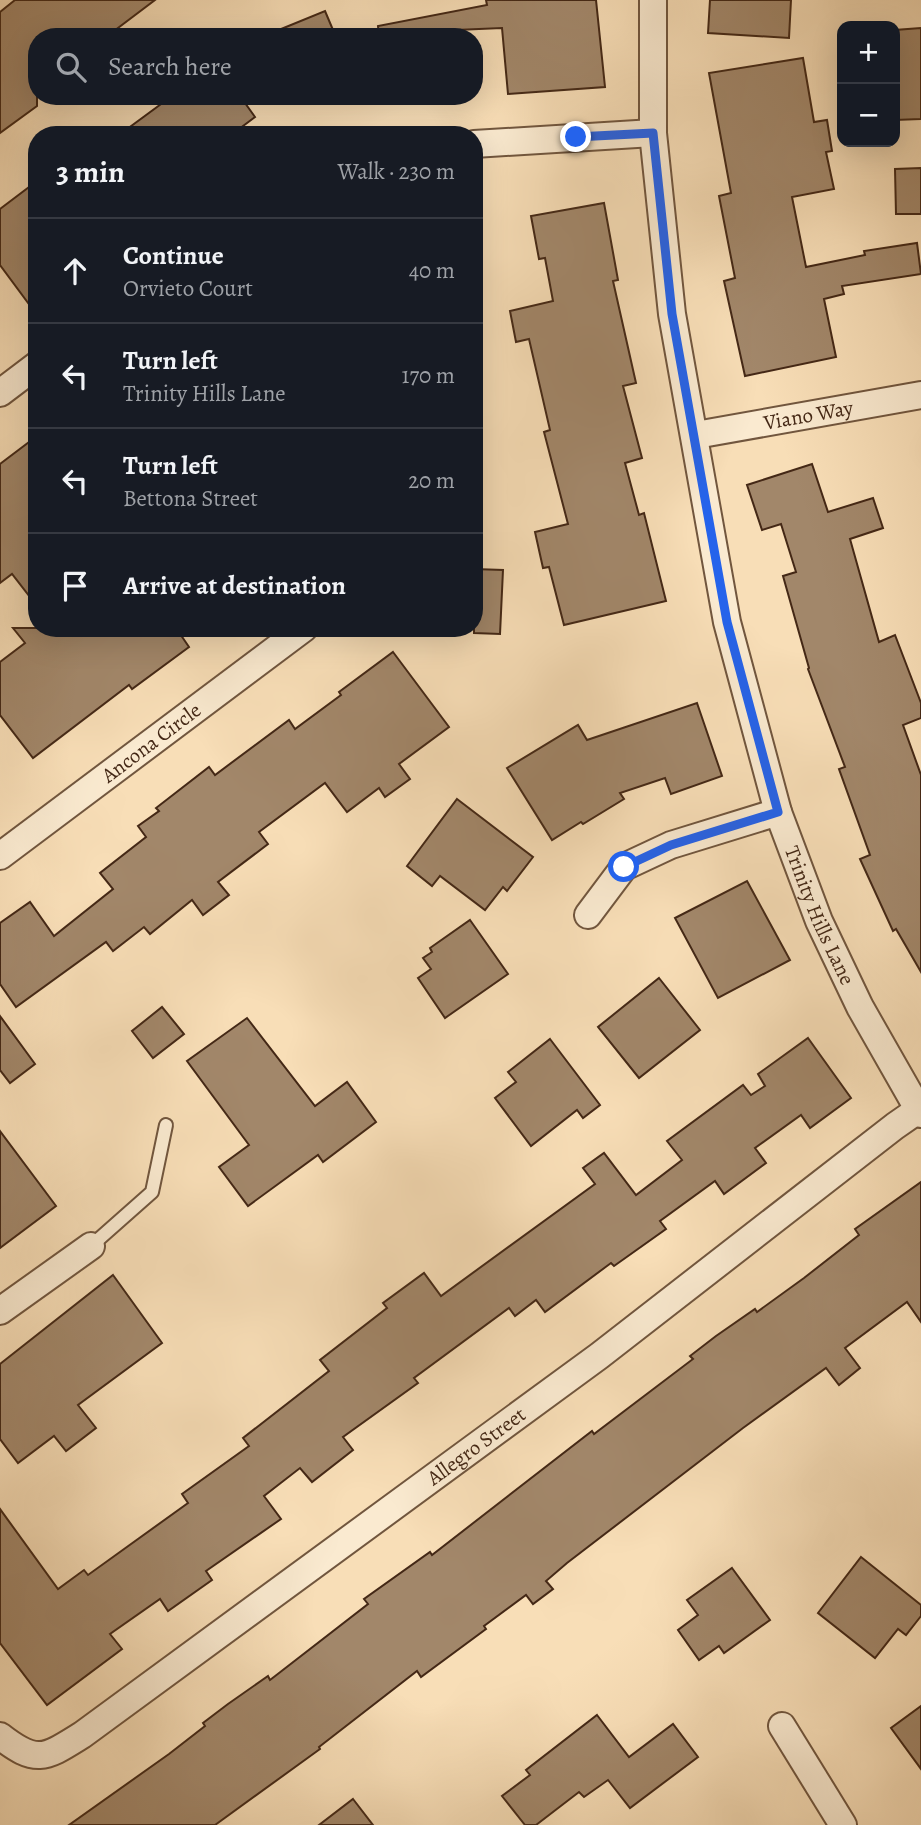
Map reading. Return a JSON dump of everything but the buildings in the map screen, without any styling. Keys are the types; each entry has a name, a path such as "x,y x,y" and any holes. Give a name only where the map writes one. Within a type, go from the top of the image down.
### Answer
{"street":[{"name":"Trinity Hills Lane","path":"653,0 653,133 672,314 696,435 727,622 778,812 819,921 860,1007 920,1112"},
{"path":"483,143 653,133"},
{"path":"0,393 28,372"},
{"name":"Viano Way","path":"696,435 921,396"},
{"name":"Ancona Circle","path":"0,856 291,637"},
{"path":"588,915 624,867 671,845 778,812"},
{"name":"Allegro Street","path":"0,1736 22,1753 36,1755 54,1753 82,1735 599,1356 920,1112"},
{"path":"0,1311 90,1246"},
{"path":"782,1726 843,1825"}],"lane":[{"path":"90,1246 152,1192 166,1125"}],"route":[{"path":"576,137 653,133 672,314 696,435 727,622 778,812 671,845 624,867"}]}
